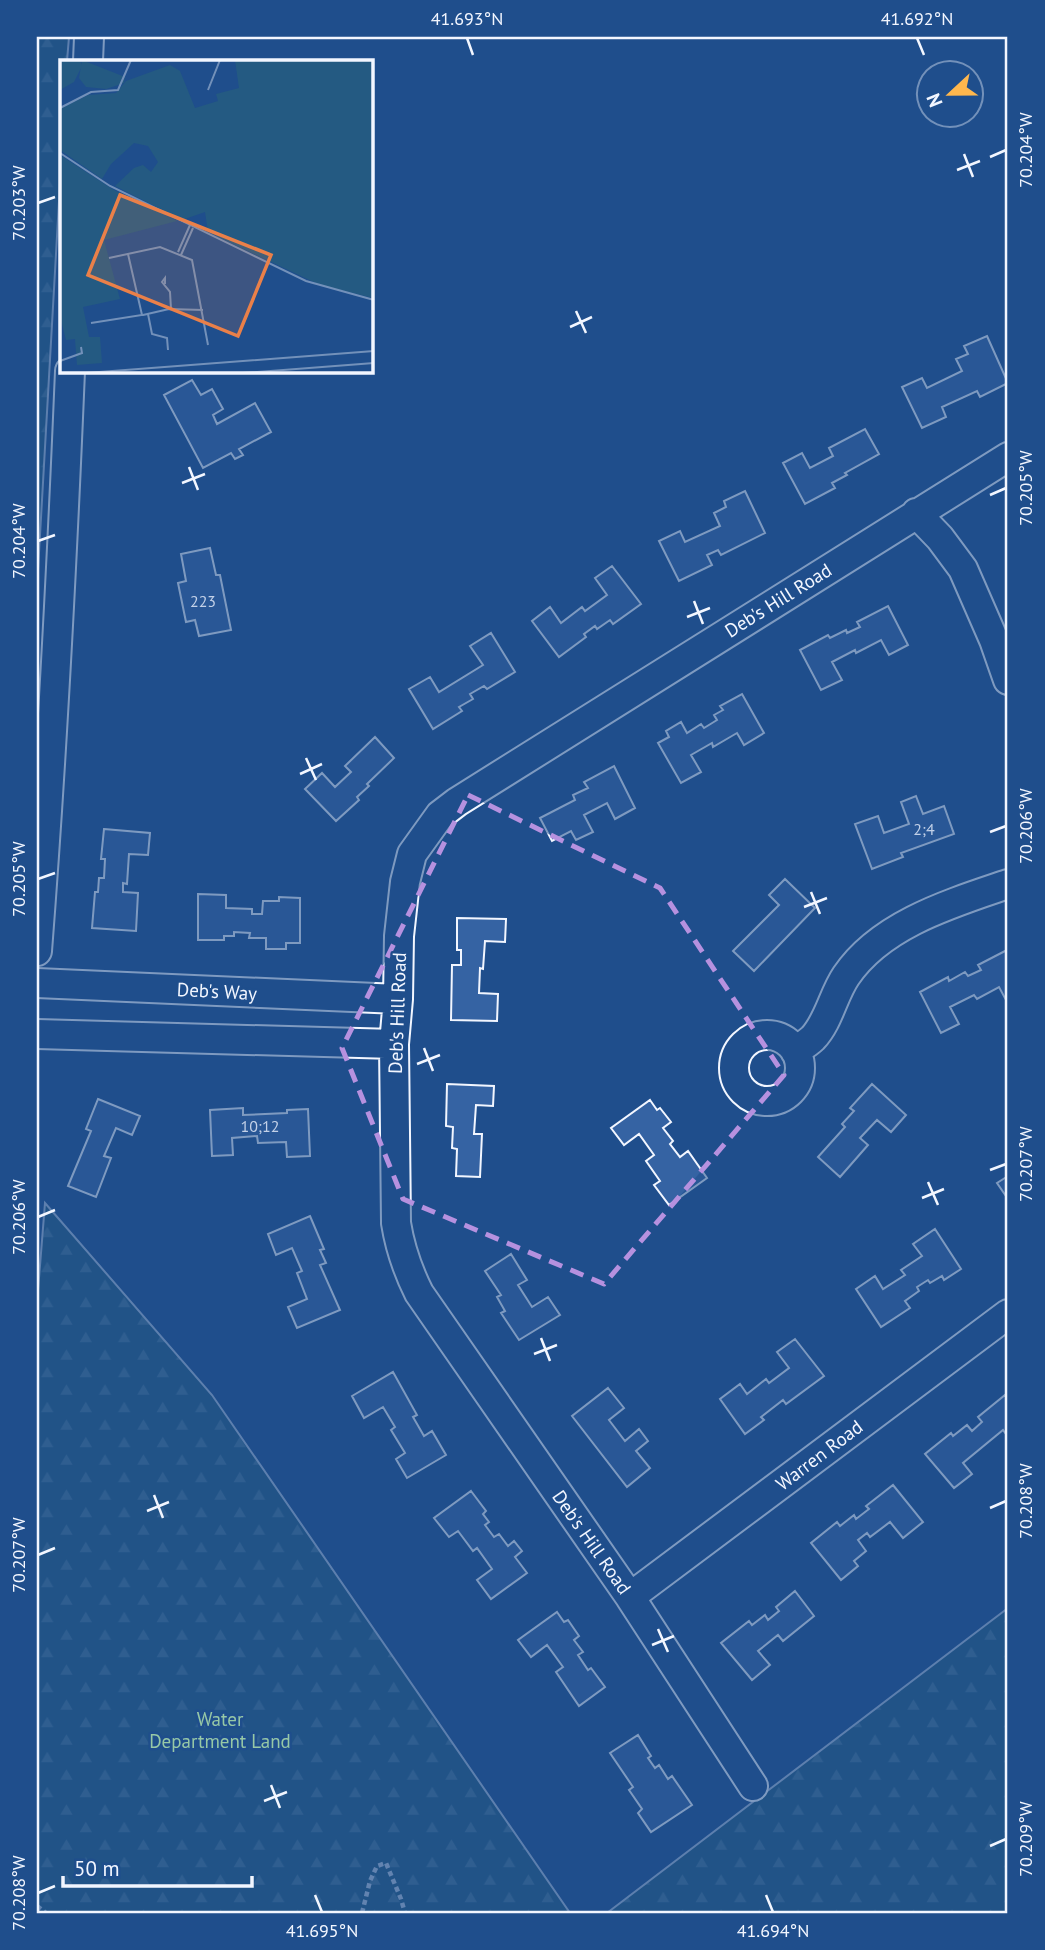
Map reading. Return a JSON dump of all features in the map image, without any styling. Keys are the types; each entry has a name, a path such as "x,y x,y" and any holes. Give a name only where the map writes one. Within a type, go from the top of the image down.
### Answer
{"street":[{"path":"88,60 89,37"},
{"path":"37,951 64,525 70,373"},
{"name":"Deb's Hill Road","path":"753,1786 630,1597 419,1293 408,1270 396,1223 394,1044 399,936 405,882 412,854 440,815 457,802 1008,457"},
{"path":"916,513 940,538 963,569 1008,680"},
{"path":"795,1051 813,1037 845,976 862,956 911,920 1008,884"},
{"name":"Deb's Way","path":"37,983 398,999"},
{"path":"37,1034 394,1044"},
{"name":"Warren Road","path":"630,1597 1008,1314"}],"path":[{"path":"362,1913 370,1881 377,1866 386,1863 405,1913"},
{"path":"37,1906 46,1913"}],"highlighted area":[{"path":"468,795 660,888 784,1075 604,1284 403,1199 342,1048"}],"green space":[{"path":"37,37 69,37 67,60 60,60 60,184 37,588"},
{"name":"Water Department Land","path":"45,1203 212,1395 570,1913 37,1913 37,1303"},
{"path":"1008,1608 1008,1913 607,1913"}],"building":[{"path":"987,336 1008,383 980,397 977,391 942,407 946,417 922,428 902,387 922,378 927,388 962,371 956,359 968,354 964,346"},
{"path":"192,380 201,395 212,389 223,409 213,415 217,424 255,403 271,432 239,449 243,455 235,459 231,453 203,468 164,395"},
{"path":"865,429 879,454 832,483 835,488 805,504 783,463 802,453 810,468 833,456 829,448"},
{"path":"745,491 765,533 721,555 718,550 707,555 712,565 679,581 659,541 680,531 685,542 720,526 714,513 726,507 724,501"},
{"path":"210,548 216,575 220,575 231,630 199,636 195,620 186,622 178,583 186,581 181,554"},
{"path":"612,566 641,604 613,624 610,620 597,629 595,626 584,634 586,637 559,657 532,621 550,607 561,623 582,607 585,611 607,595 595,578"},
{"path":"888,606 908,645 889,655 881,640 856,653 855,650 832,662 842,680 821,690 800,650 828,635 830,638 860,627 857,622"},
{"path":"491,633 515,672 487,689 484,686 470,694 473,699 459,707 462,711 433,729 409,689 430,677 439,692 483,665 470,646"},
{"path":"742,694 764,733 744,745 737,733 713,747 712,743 691,755 701,772 681,783 658,743 669,737 666,731 681,722 687,733 701,724 704,728 717,720 714,715 723,710 720,706"},
{"path":"375,737 394,758 367,784 369,786 357,797 359,800 336,821 305,789 322,773 335,787 351,772 345,766"},
{"path":"614,766 635,808 615,819 607,803 584,815 593,832 576,840 571,831 552,841 540,818 575,800 573,795 588,788 584,782"},
{"path":"916,796 923,814 944,806 954,834 901,853 903,857 872,869 855,824 878,816 884,833 909,824 901,802"},
{"path":"104,829 150,833 148,855 129,854 127,884 123,883 123,892 138,893 136,931 92,928 95,892 98,892 99,878 104,878 105,859 101,859"},
{"path":"785,879 815,908 754,971 733,951 779,905 769,895"},
{"path":"198,894 226,895 226,908 252,909 252,914 262,914 263,901 279,901 279,897 300,898 300,943 286,943 286,949 266,949 266,938 249,938 250,933 234,932 234,936 224,936 224,940 198,940"},
{"path":"457,918 506,919 505,942 485,941 483,969 480,968 479,993 498,994 497,1021 451,1020 452,965 461,965 461,950 457,950"},
{"path":"1007,950 1008,999 1006,1000 999,987 977,999 974,995 950,1007 959,1024 941,1033 920,992 948,977 949,981 965,972 968,976 981,970 978,965"},
{"path":"447,1084 494,1086 493,1106 476,1105 474,1134 482,1134 480,1177 456,1176 457,1149 452,1148 453,1127 446,1126"},
{"path":"872,1084 906,1115 891,1132 877,1120 860,1138 868,1145 840,1177 818,1157 845,1127 842,1124 854,1111 850,1108"},
{"path":"98,1099 140,1116 132,1135 116,1128 104,1156 111,1158 96,1197 68,1186 91,1131 86,1129"},
{"path":"650,1100 671,1122 663,1128 673,1141 670,1144 680,1157 688,1151 707,1178 669,1205 654,1185 660,1181 646,1161 654,1155 639,1134 624,1145 611,1128"},
{"path":"243,1108 243,1115 308,1109 310,1156 287,1157 286,1142 258,1143 257,1136 232,1138 233,1155 212,1156 210,1110"},
{"path":"1008,1176 1008,1199 997,1183"},
{"path":"310,1216 324,1249 320,1250 326,1263 320,1265 340,1310 297,1328 288,1307 307,1299 297,1273 302,1271 292,1248 276,1255 268,1234"},
{"path":"935,1229 961,1269 944,1280 942,1276 917,1287 919,1291 905,1301 910,1308 881,1327 856,1289 875,1276 883,1289 905,1275 901,1270 922,1256 913,1244"},
{"path":"511,1254 527,1280 518,1285 532,1307 548,1297 560,1315 519,1340 501,1313 505,1311 497,1297 501,1295 485,1271"},
{"path":"795,1339 824,1376 786,1404 783,1400 761,1417 764,1420 745,1434 720,1399 740,1384 747,1394 766,1379 769,1383 789,1368 777,1352"},
{"path":"393,1372 417,1415 413,1417 424,1436 432,1431 446,1455 407,1478 396,1459 405,1453 391,1430 395,1427 383,1407 364,1418 352,1396"},
{"path":"608,1388 624,1408 609,1420 625,1441 639,1429 648,1441 636,1451 650,1468 627,1487 572,1416"},
{"path":"1005,1395 1008,1399 1008,1437 1003,1430 963,1463 972,1474 954,1488 925,1454 951,1433 953,1436 967,1425 972,1431 982,1422 978,1417"},
{"path":"893,1485 923,1522 903,1538 890,1522 870,1537 867,1533 858,1540 866,1551 854,1561 858,1566 841,1580 811,1543 837,1522 840,1526 854,1515 856,1519 869,1509 866,1506"},
{"path":"471,1491 486,1511 483,1514 489,1522 485,1525 494,1537 499,1534 508,1546 514,1541 522,1551 515,1557 527,1573 491,1599 477,1580 492,1569 477,1548 473,1551 458,1531 449,1537 434,1518"},
{"path":"795,1591 814,1616 783,1641 778,1635 758,1651 770,1665 752,1680 721,1643 749,1621 752,1625 765,1615 768,1620 779,1611 776,1607"},
{"path":"557,1612 564,1622 568,1620 579,1636 574,1640 583,1652 578,1655 605,1687 579,1706 556,1672 563,1667 547,1645 531,1657 518,1640"},
{"path":"638,1735 655,1768 659,1765 668,1779 672,1776 692,1805 651,1832 638,1813 642,1809 629,1790 633,1787 610,1753"}]}
